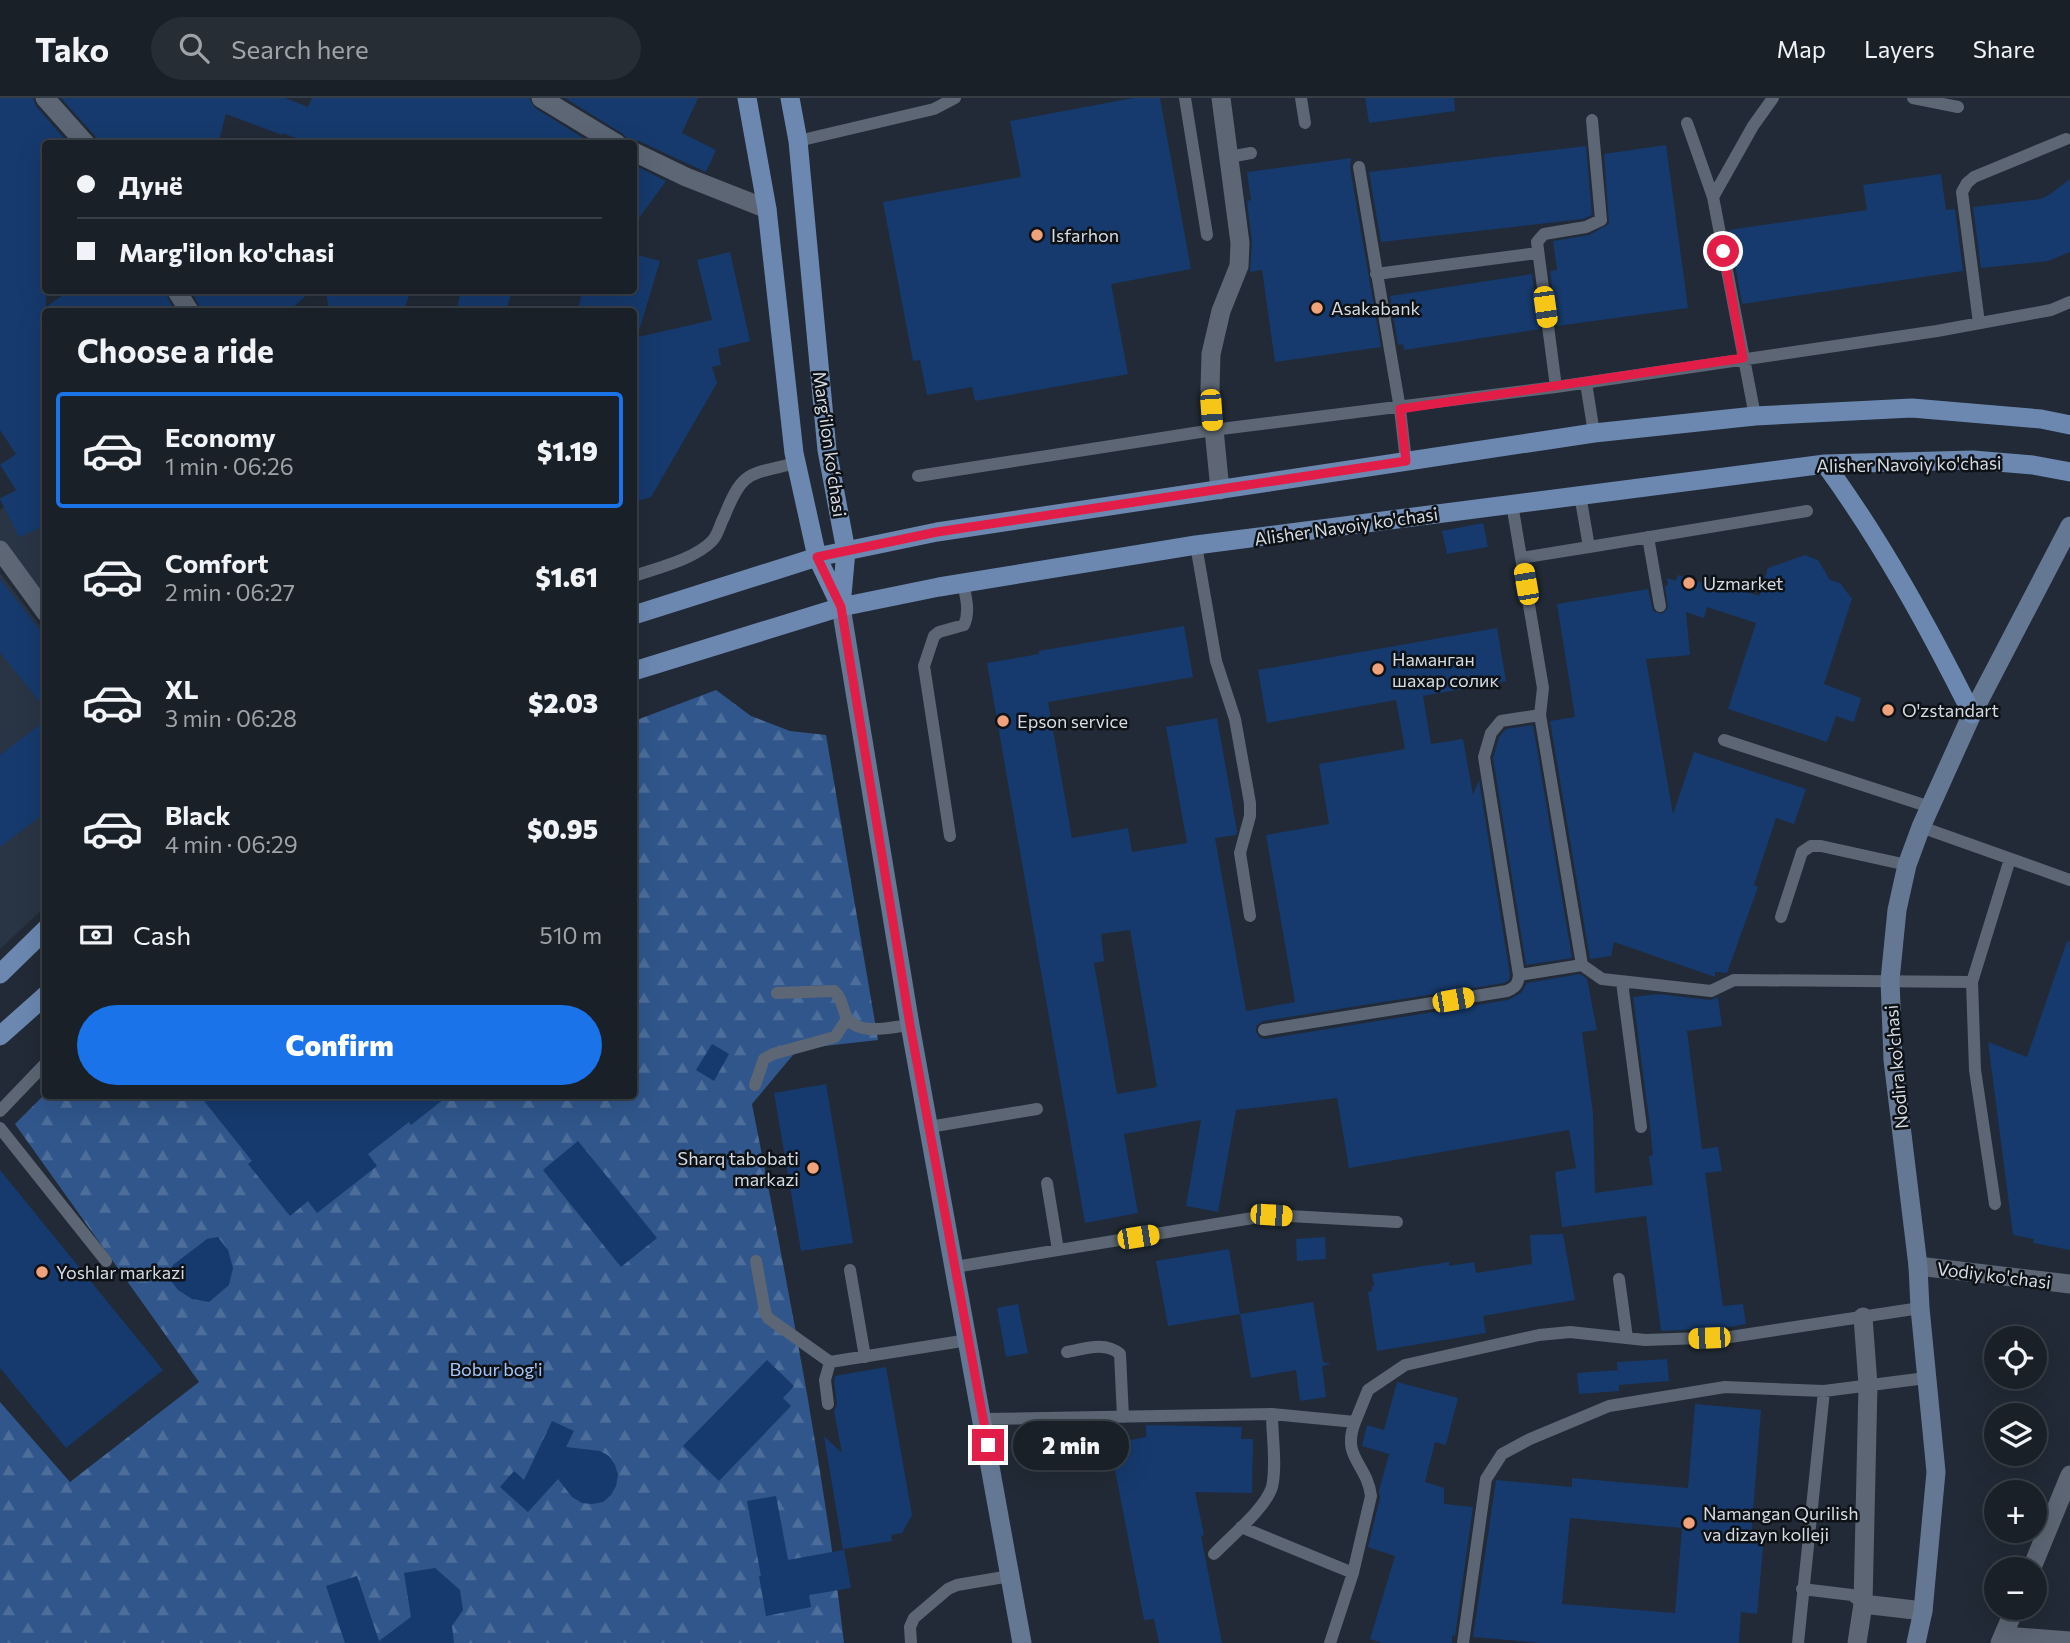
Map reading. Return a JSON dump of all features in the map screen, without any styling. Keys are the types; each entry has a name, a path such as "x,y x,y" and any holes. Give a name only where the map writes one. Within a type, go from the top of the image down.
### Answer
{"main road":[{"name":"Margʻilon koʻchasi","path":"747,98 767,209 796,464 817,557 841,607"},
{"name":"Margʻilon koʻchasi","path":"790,98 798,141 827,450 846,551 841,607"},
{"path":"637,614 817,557 937,532 1594,433 1755,416 1912,408 2041,419 2070,425"},
{"name":"Alisher Navoiy ko'chasi","path":"637,670 841,607 963,583 1196,545 1825,464 1973,460 2033,465 2070,472"},
{"path":"1825,464 1924,618 1972,715"},
{"name":"Nodira ko'chasi","path":"1916,1643 1923,1611 1936,1472 1918,1266 1893,1060 1890,980 1898,910 1907,865 1921,827 1972,715 2070,526"},
{"path":"841,607 910,1025 1022,1643"},
{"path":"0,974 42,933"},
{"path":"0,1036 42,999"}],"street":[{"path":"45,98 82,140"},
{"path":"541,98 610,140"},
{"path":"1220,490 1210,388 1212,354 1221,311 1239,265 1240,243 1221,98"},
{"path":"637,153 686,177 767,209"},
{"path":"0,550 42,608"},
{"name":"Vodiy ko'chasi","path":"1918,1266 2070,1284"},
{"path":"1857,1643 1863,1604 1868,1385 1863,1317"},
{"path":"2036,1557 2070,1475"},
{"path":"1863,1604 1923,1611"},
{"path":"2010,1620 2002,1639 2070,1641"}],"lane":[{"path":"798,141 934,109 955,98"},
{"path":"1185,98 1208,235"},
{"path":"1301,98 1305,123"},
{"path":"1913,98 1958,107"},
{"path":"1713,197 1771,99"},
{"path":"1556,387 1537,242 1544,234 1586,227 1601,220 1592,120"},
{"path":"1687,123 1713,197 1755,416"},
{"path":"1979,323 1962,192 1974,177 2066,139"},
{"path":"1229,157 1251,153"},
{"path":"1359,167 1400,409 1406,461"},
{"path":"1376,274 1537,253"},
{"path":"918,476 1213,430 1400,409 1937,331 2051,310 2070,302"},
{"path":"1586,383 1594,433"},
{"path":"637,575 698,552 714,540 734,491 742,481 758,472 796,464"},
{"path":"1580,495 1589,547"},
{"path":"1512,504 1543,688 1540,715 1582,965"},
{"path":"1521,558 1807,511"},
{"path":"1648,537 1660,606"},
{"path":"1196,545 1216,661 1235,719 1250,803 1250,816 1240,853 1250,916"},
{"path":"950,836 924,666 934,636 964,625 967,620 963,583"},
{"path":"1265,1030 1515,988 1519,975 1484,757 1491,733 1501,722 1540,715"},
{"path":"1724,740 1930,807"},
{"path":"1921,827 2070,880"},
{"path":"1781,917 1802,852 1811,846 1907,865"},
{"path":"1995,1204 1975,1070 1972,982 2010,859"},
{"path":"1519,975 1582,965 1602,979 1710,990 1734,980 1972,982"},
{"path":"1622,982 1641,1127"},
{"path":"777,992 834,991 840,997 847,1018 854,1025 865,1029 910,1025"},
{"path":"755,1085 764,1059 773,1054 835,1037 847,1018"},
{"path":"0,1111 42,1067"},
{"path":"929,1127 1037,1109"},
{"path":"0,1128 106,1261"},
{"path":"1046,1184 1058,1250"},
{"path":"955,1267 1271,1215 1397,1222"},
{"path":"756,1261 768,1318 830,1363 968,1340"},
{"path":"850,1270 865,1357"},
{"path":"1619,1279 1628,1338"},
{"path":"1331,1643 1353,1573 1371,1496 1370,1483 1352,1454 1349,1443 1368,1390 1405,1365 1539,1335 1570,1332 1645,1340 1730,1337 1920,1308"},
{"path":"1067,1352 1101,1346 1113,1348 1120,1353 1123,1417"},
{"path":"828,1404 825,1380 830,1363"},
{"path":"1463,1643 1486,1479 1502,1454 1530,1439 1609,1406 1725,1387 1824,1391 1926,1378"},
{"path":"1798,1643 1824,1391"},
{"path":"983,1419 1272,1414 1355,1422"},
{"path":"1214,1554 1267,1498 1272,1485 1272,1414"},
{"path":"1241,1527 1353,1573"},
{"path":"911,1643 910,1627 914,1618 948,1589 1010,1576"},
{"path":"1802,1589 1852,1595 1863,1604"}],"shaded area":[{"path":"42,477 42,596 0,539 0,510 4,507 0,498"},
{"path":"0,573 42,629 42,910 0,949"}],"green space":[{"name":"Bobur bog'i","path":"716,690 751,716 790,731 826,735 878,1040 798,1049 752,1104 815,1440 844,1643 0,1643 0,1402 70,1482 199,1382 15,1124 42,1097 637,1099 637,720"}],"building":[{"path":"0,98 33,98 36,106 66,140 42,140 42,294 46,294 46,307 64,294 166,294 173,308 42,308 42,527 19,537 0,499 16,490 0,465 16,454 0,430"},
{"path":"61,98 285,98 308,107 312,98 529,98 535,108 587,140 302,140 226,114 219,140 96,140"},
{"path":"565,98 698,98 682,133 716,150 706,172 637,140 628,140 623,134"},
{"name":"Isfarhon","path":"1133,98 1160,98 1191,269 1111,284 1128,374 975,401 972,387 927,395 920,360 913,361 883,202 1021,177 1010,121"},
{"path":"1365,98 1454,98 1455,111 1369,123"},
{"path":"1666,145 1688,308 1557,326 1550,271 1557,270 1553,241 1589,235 1609,224 1604,154"},
{"path":"1586,146 1592,215 1583,219 1381,242 1369,172"},
{"path":"1351,158 1350,168 1381,347 1275,362 1262,270 1250,272 1252,242 1247,201 1251,200 1247,172"},
{"path":"637,166 666,181 637,221"},
{"path":"1941,174 1946,210 1955,209 1963,271 1742,304 1729,230 1867,210 1863,185"},
{"path":"2070,179 2070,252 2048,261 1981,268 1973,207 2040,199"},
{"path":"730,252 750,341 718,349 721,365 712,367 717,383 651,497 637,501 637,337 712,320 697,260"},
{"path":"637,255 660,261 639,331 637,308 578,308 582,294 637,294"},
{"path":"1532,274 1540,329 1404,350 1403,344 1398,345 1390,296"},
{"path":"193,294 308,294 292,308 200,308"},
{"path":"326,294 409,294 405,308 329,308"},
{"path":"460,294 511,294 507,308 457,308"},
{"path":"1483,523 1488,547 1447,554 1442,531"},
{"path":"1805,555 1818,560 1830,580 1840,583 1852,599 1824,684 1861,698 1854,722 1836,716 1827,742 1728,709 1756,623 1707,607 1704,618 1686,612 1690,655 1646,659 1673,814 1694,752 1806,789 1794,824 1776,818 1754,885 1758,887 1727,973 1715,972 1715,977 1614,942 1611,956 1590,959 1550,721 1575,717 1557,604 1648,589 1653,611 1662,614 1668,608 1665,586 1668,585 1667,578 1676,581 1678,575 1711,586 1713,580 1759,596 1768,568"},
{"path":"0,579 42,633 42,705 0,652"},
{"path":"1184,626 1193,677 1048,702 1072,838 1128,828 1132,852 1187,843 1166,727 1217,718 1237,831 1236,835 1215,838 1246,1011 1295,1002 1266,835 1329,824 1319,764 1405,749 1396,700 1267,723 1258,670 1497,628 1506,681 1423,696 1431,744 1463,739 1473,795 1479,780 1509,980 1504,983 1263,1021 1256,1026 1256,1032 1260,1038 1265,1039 1508,1000 1521,993 1527,983 1580,974 1587,979 1597,1030 1582,1032 1593,1113 1595,1193 1653,1185 1649,1156 1653,1155 1650,1126 1633,997 1658,994 1710,1000 1718,997 1722,1026 1687,1031 1702,1149 1718,1147 1722,1171 1705,1173 1723,1306 1743,1304 1746,1324 1725,1328 1661,1331 1646,1216 1562,1227 1555,1172 1576,1168 1569,1130 1349,1168 1337,1098 1236,1110 1218,1212 1186,1206 1201,1120 1124,1134 1138,1213 1085,1223 987,663 1039,654 1039,651","holes":["1130,930 1157,1087 1117,1094 1094,963 1104,961 1101,934"]},
{"path":"42,723 42,815 0,847 0,755"},
{"path":"1533,725 1572,958 1526,965 1493,758 1499,737 1506,729"},
{"path":"2067,941 2070,942 2070,1250 2033,1243 2034,1239 2013,1235 1988,1042 2027,1057"},
{"path":"712,1044 729,1054 714,1081 696,1070"},
{"name":"Sharq tabobati markazi","path":"826,1084 853,1243 801,1251 774,1093"},
{"path":"202,1099 444,1099 368,1154 377,1166 317,1213 308,1201 290,1216 248,1164 252,1161"},
{"path":"578,1141 657,1238 621,1267 543,1170"},
{"name":"Yoshlar markazi","path":"0,1170 163,1370 66,1448 0,1368"},
{"path":"1563,1234 1575,1300 1483,1316 1486,1333 1377,1351 1368,1292 1372,1291 1374,1286 1372,1274 1449,1262 1449,1266 1474,1262 1476,1273 1532,1264 1530,1235"},
{"path":"218,1237 228,1250 233,1268 229,1285 209,1302 192,1299 178,1290 168,1277 173,1265 207,1239"},
{"path":"1325,1237 1326,1259 1297,1261 1296,1239"},
{"path":"1229,1249 1240,1314 1168,1326 1156,1261"},
{"path":"1313,1302 1323,1362 1331,1364 1322,1366 1326,1397 1300,1401 1296,1370 1251,1378 1240,1314"},
{"path":"1018,1304 1028,1353 1006,1357 997,1308"},
{"path":"1667,1359 1669,1381 1619,1385 1617,1362"},
{"path":"767,1360 794,1386 783,1398 791,1406 719,1481 683,1446"},
{"path":"886,1367 912,1515 902,1533 891,1535 892,1541 844,1549 851,1588 809,1595 811,1607 766,1616 747,1501 776,1496 788,1560 843,1550 824,1436 842,1453 834,1411 837,1404 835,1376"},
{"path":"1618,1370 1619,1391 1579,1394 1577,1373"},
{"path":"1397,1382 1458,1398 1446,1445 1435,1442 1425,1482 1444,1488 1444,1504 1473,1507 1452,1643 1382,1643 1370,1639 1395,1556 1368,1547 1389,1454 1362,1446 1367,1425 1384,1430"},
{"name":"Namangan Qurilish va dizayn kolleji","path":"1695,1404 1761,1410 1751,1536 1764,1537 1757,1614 1741,1612 1739,1643 1542,1643 1473,1637 1496,1480 1572,1487 1572,1478 1688,1488","holes":["1570,1518 1682,1528 1675,1613 1562,1604"]},
{"path":"552,1421 574,1431 566,1447 600,1451 609,1456 615,1465 618,1475 616,1486 603,1502 582,1503 572,1497 558,1479 528,1512 500,1487 514,1471 524,1480"},
{"path":"1146,1425 1242,1427 1241,1439 1253,1439 1252,1493 1195,1492 1222,1643 1159,1643 1154,1619 1144,1620 1110,1444 1146,1437"},
{"path":"435,1568 460,1590 463,1610 452,1626 454,1643 345,1643 326,1586 357,1576 379,1641 411,1617 404,1573"}],"place":[{"name":"Isfarhon","path":"1037,235"},
{"name":"Asakabank","path":"1317,308"},
{"name":"Uzmarket","path":"1689,583"},
{"name":"Наманган шахар солик","path":"1378,669"},
{"name":"O'zstandart","path":"1888,710"},
{"name":"Epson service","path":"1003,721"},
{"name":"Sharq tabobati markazi","path":"813,1168"},
{"name":"Yoshlar markazi","path":"42,1272"},
{"name":"Namangan Qurilish va dizayn kolleji","path":"1689,1523"}],"route":[{"path":"988,1445 910,1025 841,607 817,557 937,532 1406,461 1400,409 1743,358 1723,251"}]}
